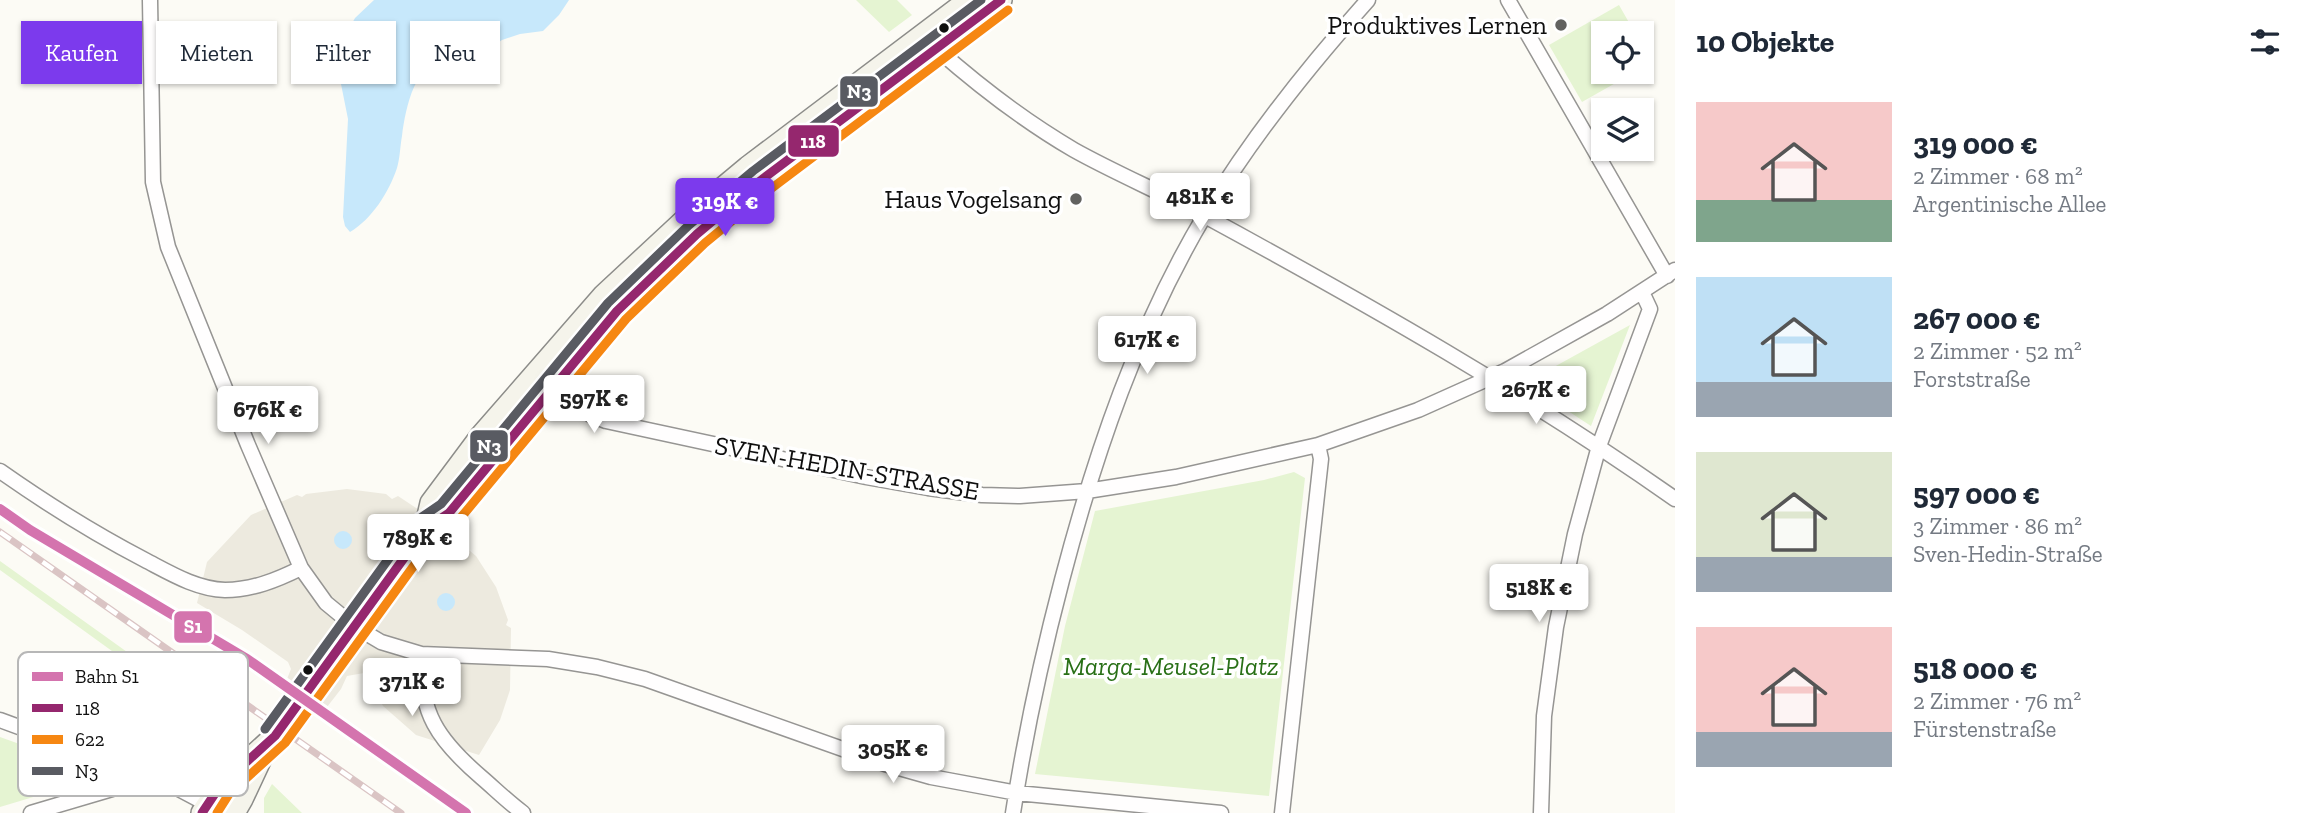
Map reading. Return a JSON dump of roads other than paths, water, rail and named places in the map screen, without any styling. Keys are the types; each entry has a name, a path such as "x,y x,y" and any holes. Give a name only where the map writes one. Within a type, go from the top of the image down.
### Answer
{"main road":[{"path":"248,788 267,745 425,529 449,513 604,296 688,217 748,167 969,0"},
{"path":"544,379 697,234 760,181 1000,0"},
{"path":"248,762 267,745"},
{"path":"234,813 244,796"}],"street":[{"path":"150,0 151,164 161,223 178,274 301,568 326,603 354,626 381,642 421,654 548,659 645,679 885,764 930,777 1017,793 1221,813"},
{"path":"1013,813 1050,628 1087,491 1137,353 1205,216 1268,122 1320,54 1368,0"},
{"path":"1508,0 1671,273"},
{"path":"937,49 1026,118 1073,149 1205,216 1492,378 1599,446 1675,499"},
{"name":"SVEN-HEDIN-STRASSE","path":"544,379 591,415 606,421 866,477 982,495 1020,496 1087,491 1176,477 1318,445 1418,410 1492,378 1671,273"},
{"path":"1541,813 1544,716 1556,627 1575,534 1599,446 1650,309 1642,292"},
{"path":"1282,813 1321,463 1318,445"},
{"path":"0,471 115,545 186,581 222,590 236,589 260,585 301,568"},
{"path":"421,654 421,681 429,713 444,740 460,759 523,813"},
{"path":"0,720 18,727"},
{"path":"31,813 88,796"},
{"path":"188,796 211,810"}],"water":[{"path":"374,0 569,0 543,31 520,34 500,41 500,21 410,21 410,84 416,84 404,124 398,164 379,204 350,232 343,217 348,119 341,84 396,84 396,21 353,21"},
{"path":"343,531 349,534 352,540 349,546 343,549 337,546 334,540 337,534"},
{"path":"446,593 452,596 455,602 452,608 446,611 440,608 437,602 440,596"}],"railway":[{"path":"0,532 171,652"},
{"path":"248,706 401,813"}],"rail line":[{"name":"S1","path":"0,509 30,530 235,652"},
{"name":"S1","path":"248,660 466,813"}],"place":[{"name":"Produktives Lernen","path":"1561,25"},
{"name":"Haus Vogelsang","path":"1076,199"}],"park label":[{"name":"Marga-Meusel-Platz","path":"1171,666"}]}
